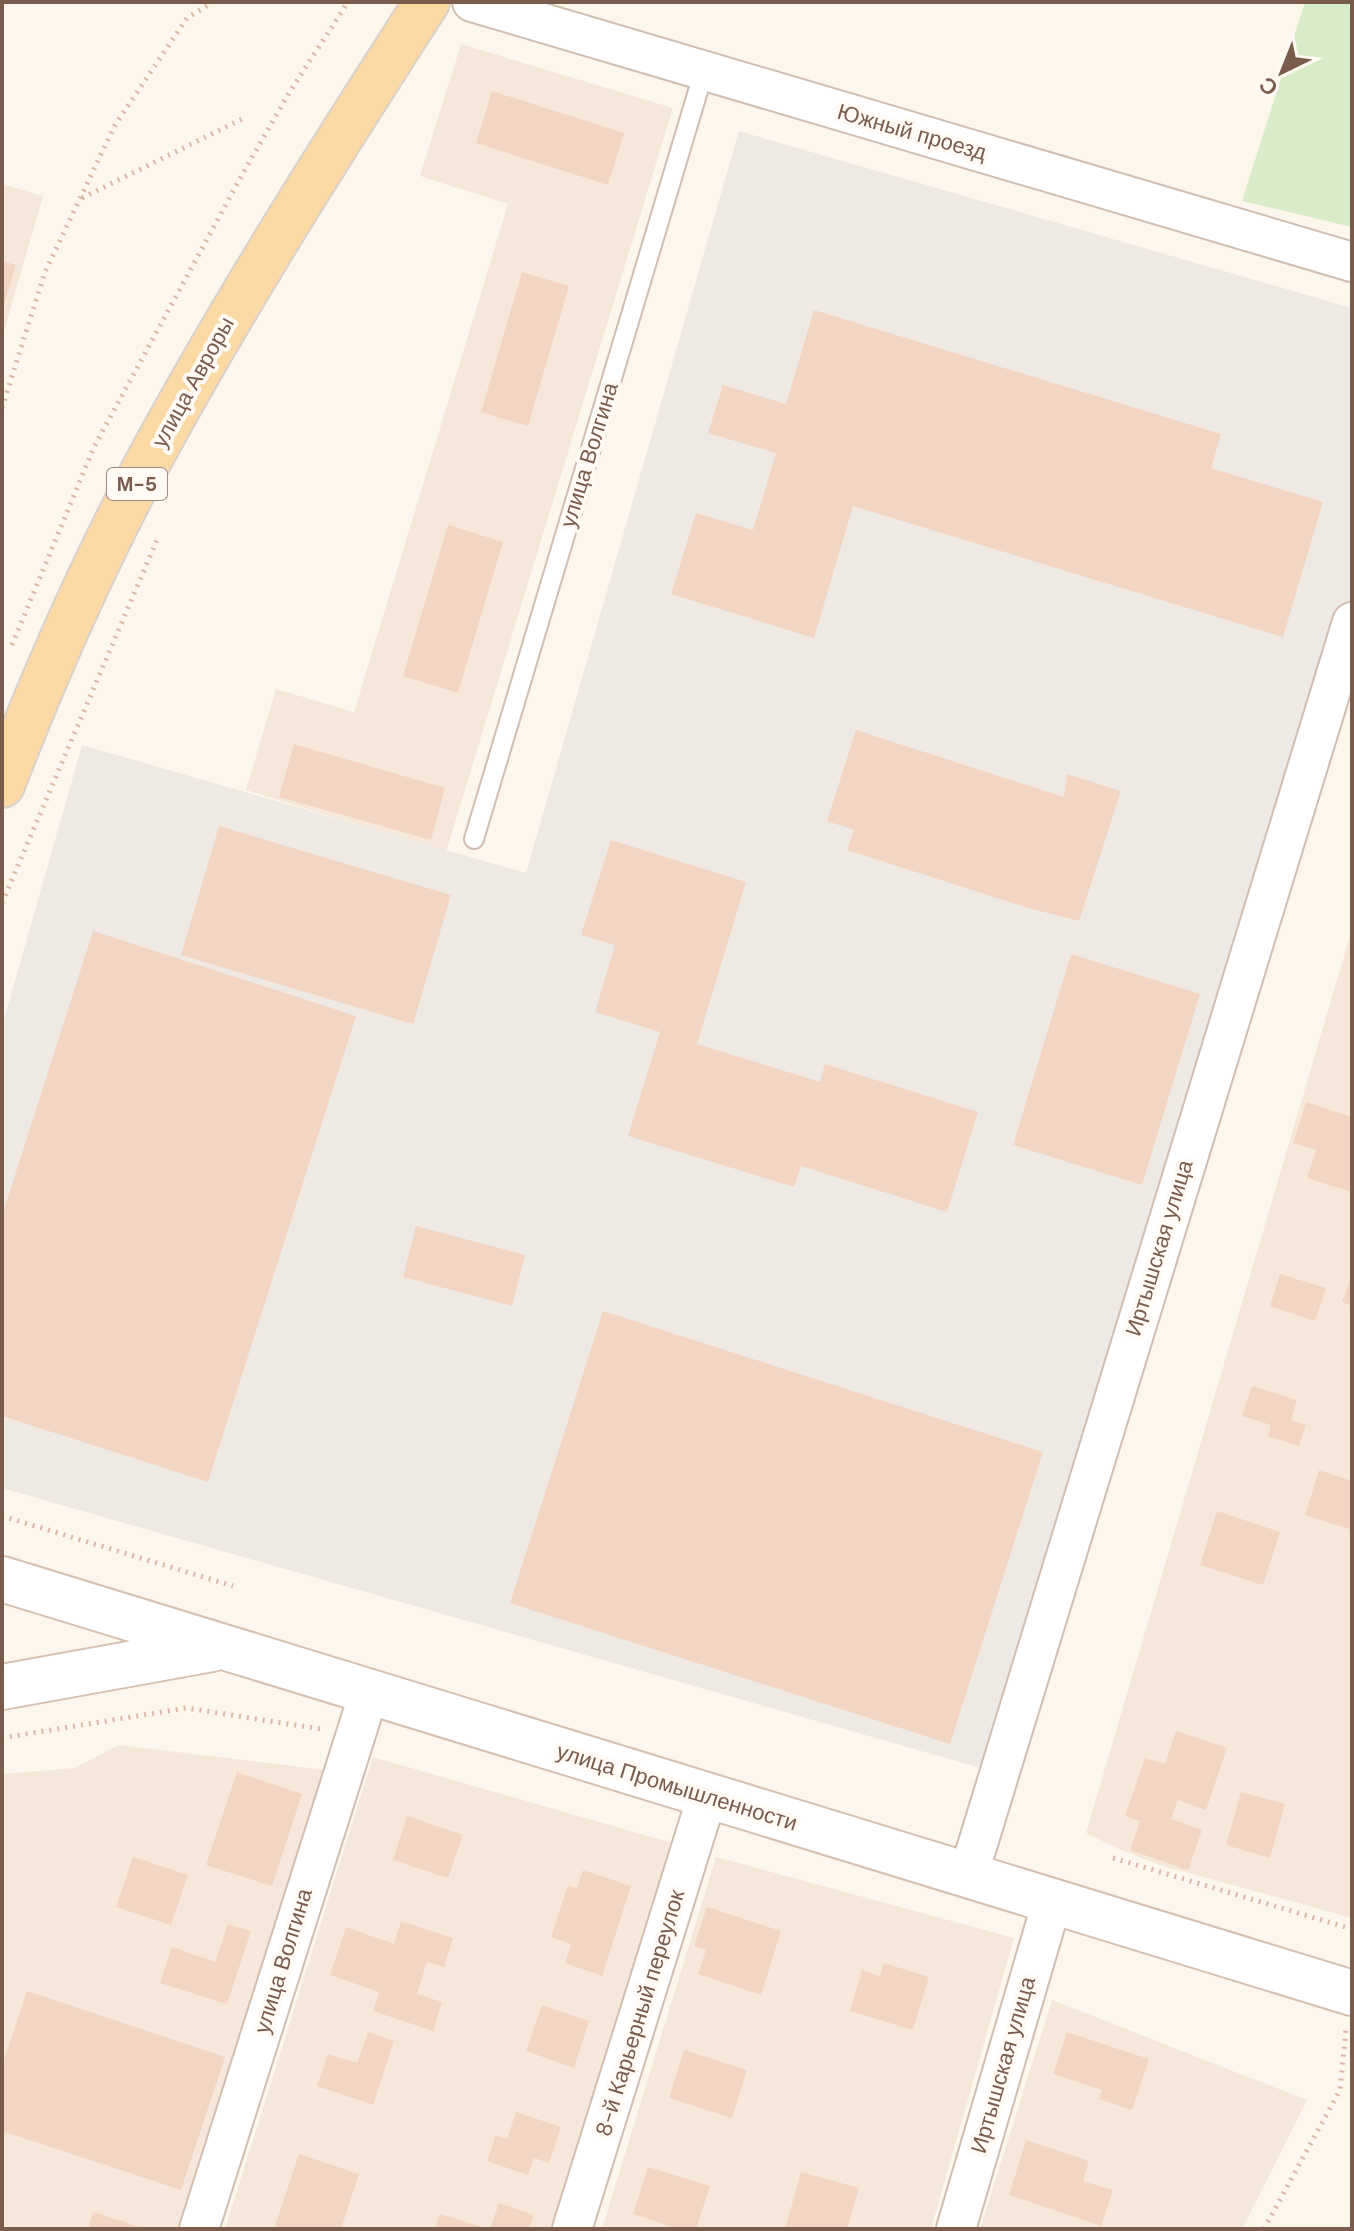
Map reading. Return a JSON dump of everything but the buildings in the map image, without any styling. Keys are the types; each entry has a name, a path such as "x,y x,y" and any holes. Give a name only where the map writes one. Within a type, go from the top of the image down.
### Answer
{"main road":[{"name":"улица Авроры","path":"2,785 35,700 146,467 222,330 302,197 427,2"},
{"name":"улица Промышленности","path":"2,1579 1052,1902 1350,2009"},
{"path":"2,1687 219,1647"}],"street":[{"name":"Южный проезд","path":"472,2 1352,262"},
{"name":"Иртышская улица","path":"968,1876 1352,622"},
{"name":"улица Волгина","path":"199,2229 369,1693"},
{"name":"8-й Карьерный переулок","path":"572,2229 696,1831 710,1797"},
{"name":"Иртышская улица","path":"956,2229 1052,1902"}],"lane":[{"name":"улица Волгина","path":"474,839 704,71"}],"path":[{"path":"2,408 45,272 115,125 187,18 213,2"},
{"path":"8,653 94,447 242,175 289,93 348,2"},
{"path":"80,198 246,117"},
{"path":"2,903 162,528"},
{"path":"2,1516 233,1586"},
{"path":"2,1738 186,1708"},
{"path":"1113,1858 1352,1929"},
{"path":"1264,2229 1340,2090 1350,2009"}],"shaded area":[{"path":"461,44 673,108 446,852 246,790 276,689 354,712 508,204 420,176"},
{"path":"739,131 1352,308 1352,610 1019,1779 2,1488 2,1027 82,745 526,873"},
{"path":"2,184 43,196 2,338"},
{"path":"1352,929 1352,1918 1160,1865 1086,1833"},
{"path":"118,1745 327,1770 181,2229 2,2229 2,1774 75,1768"},
{"path":"373,1757 672,1843 552,2229 225,2229"},
{"path":"716,1857 1014,1938 931,2229 602,2229"},
{"path":"1052,2000 1307,2100 1242,2229 980,2229"}],"green space":[{"path":"1305,2 1352,2 1352,227 1242,201"}]}
